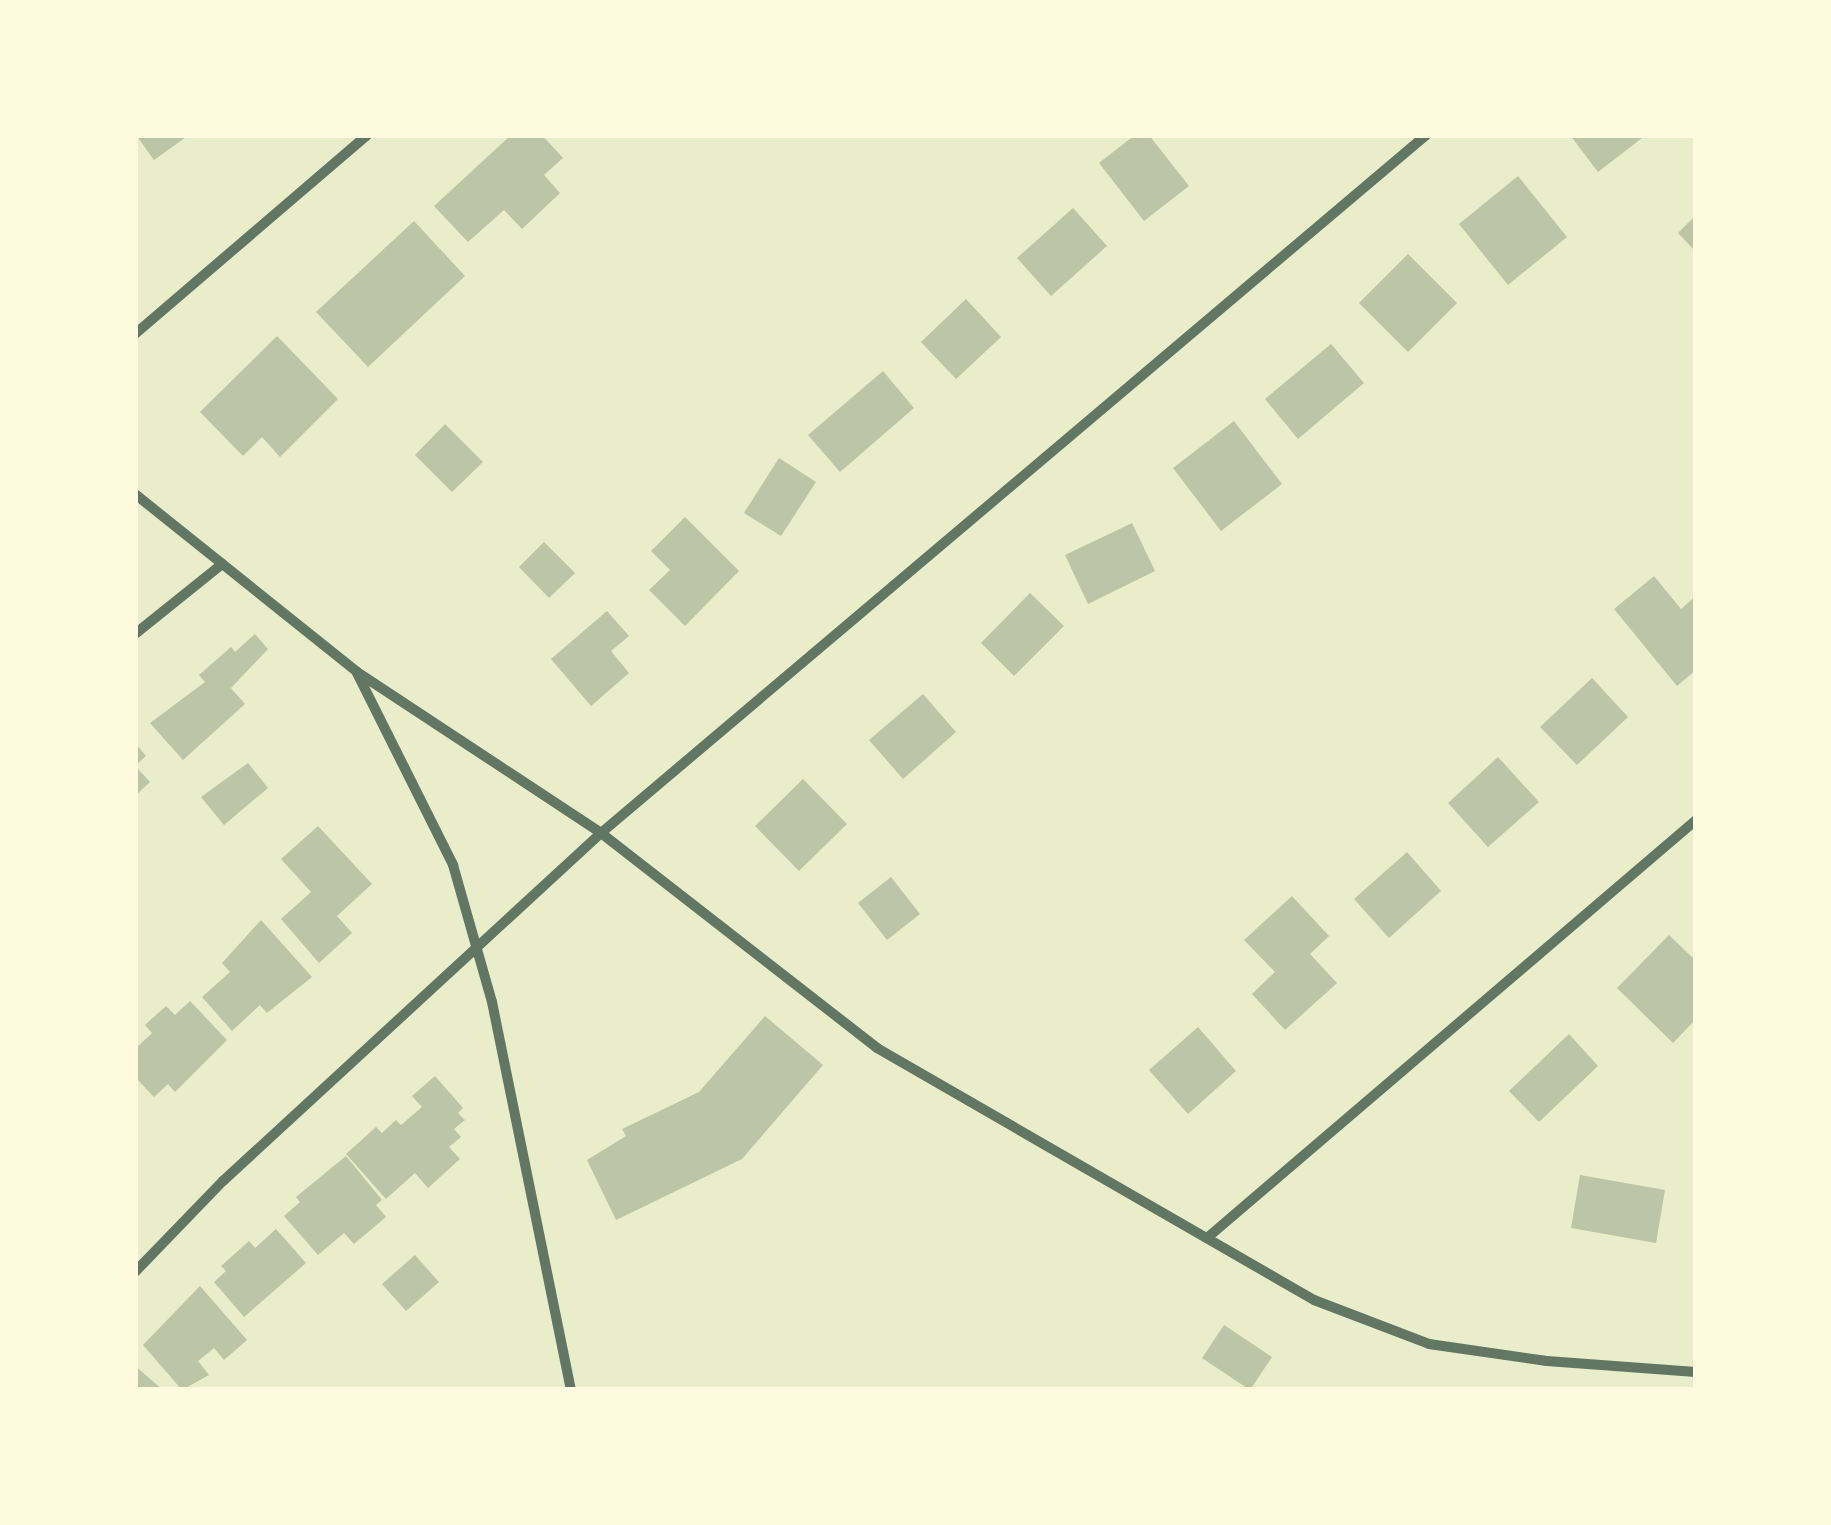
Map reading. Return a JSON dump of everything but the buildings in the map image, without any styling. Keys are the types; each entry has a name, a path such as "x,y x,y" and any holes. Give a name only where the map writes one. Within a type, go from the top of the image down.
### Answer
{"street":[{"path":"135,334 366,135"},
{"path":"135,1272 476,944 601,833 1426,135"},
{"path":"135,494 357,672 601,833 877,1048 1314,1300 1429,1344 1547,1362 1696,1372"},
{"path":"135,634 222,564"},
{"path":"357,672 453,865 476,944 571,1390"},
{"path":"1207,1238 1696,820"}]}
